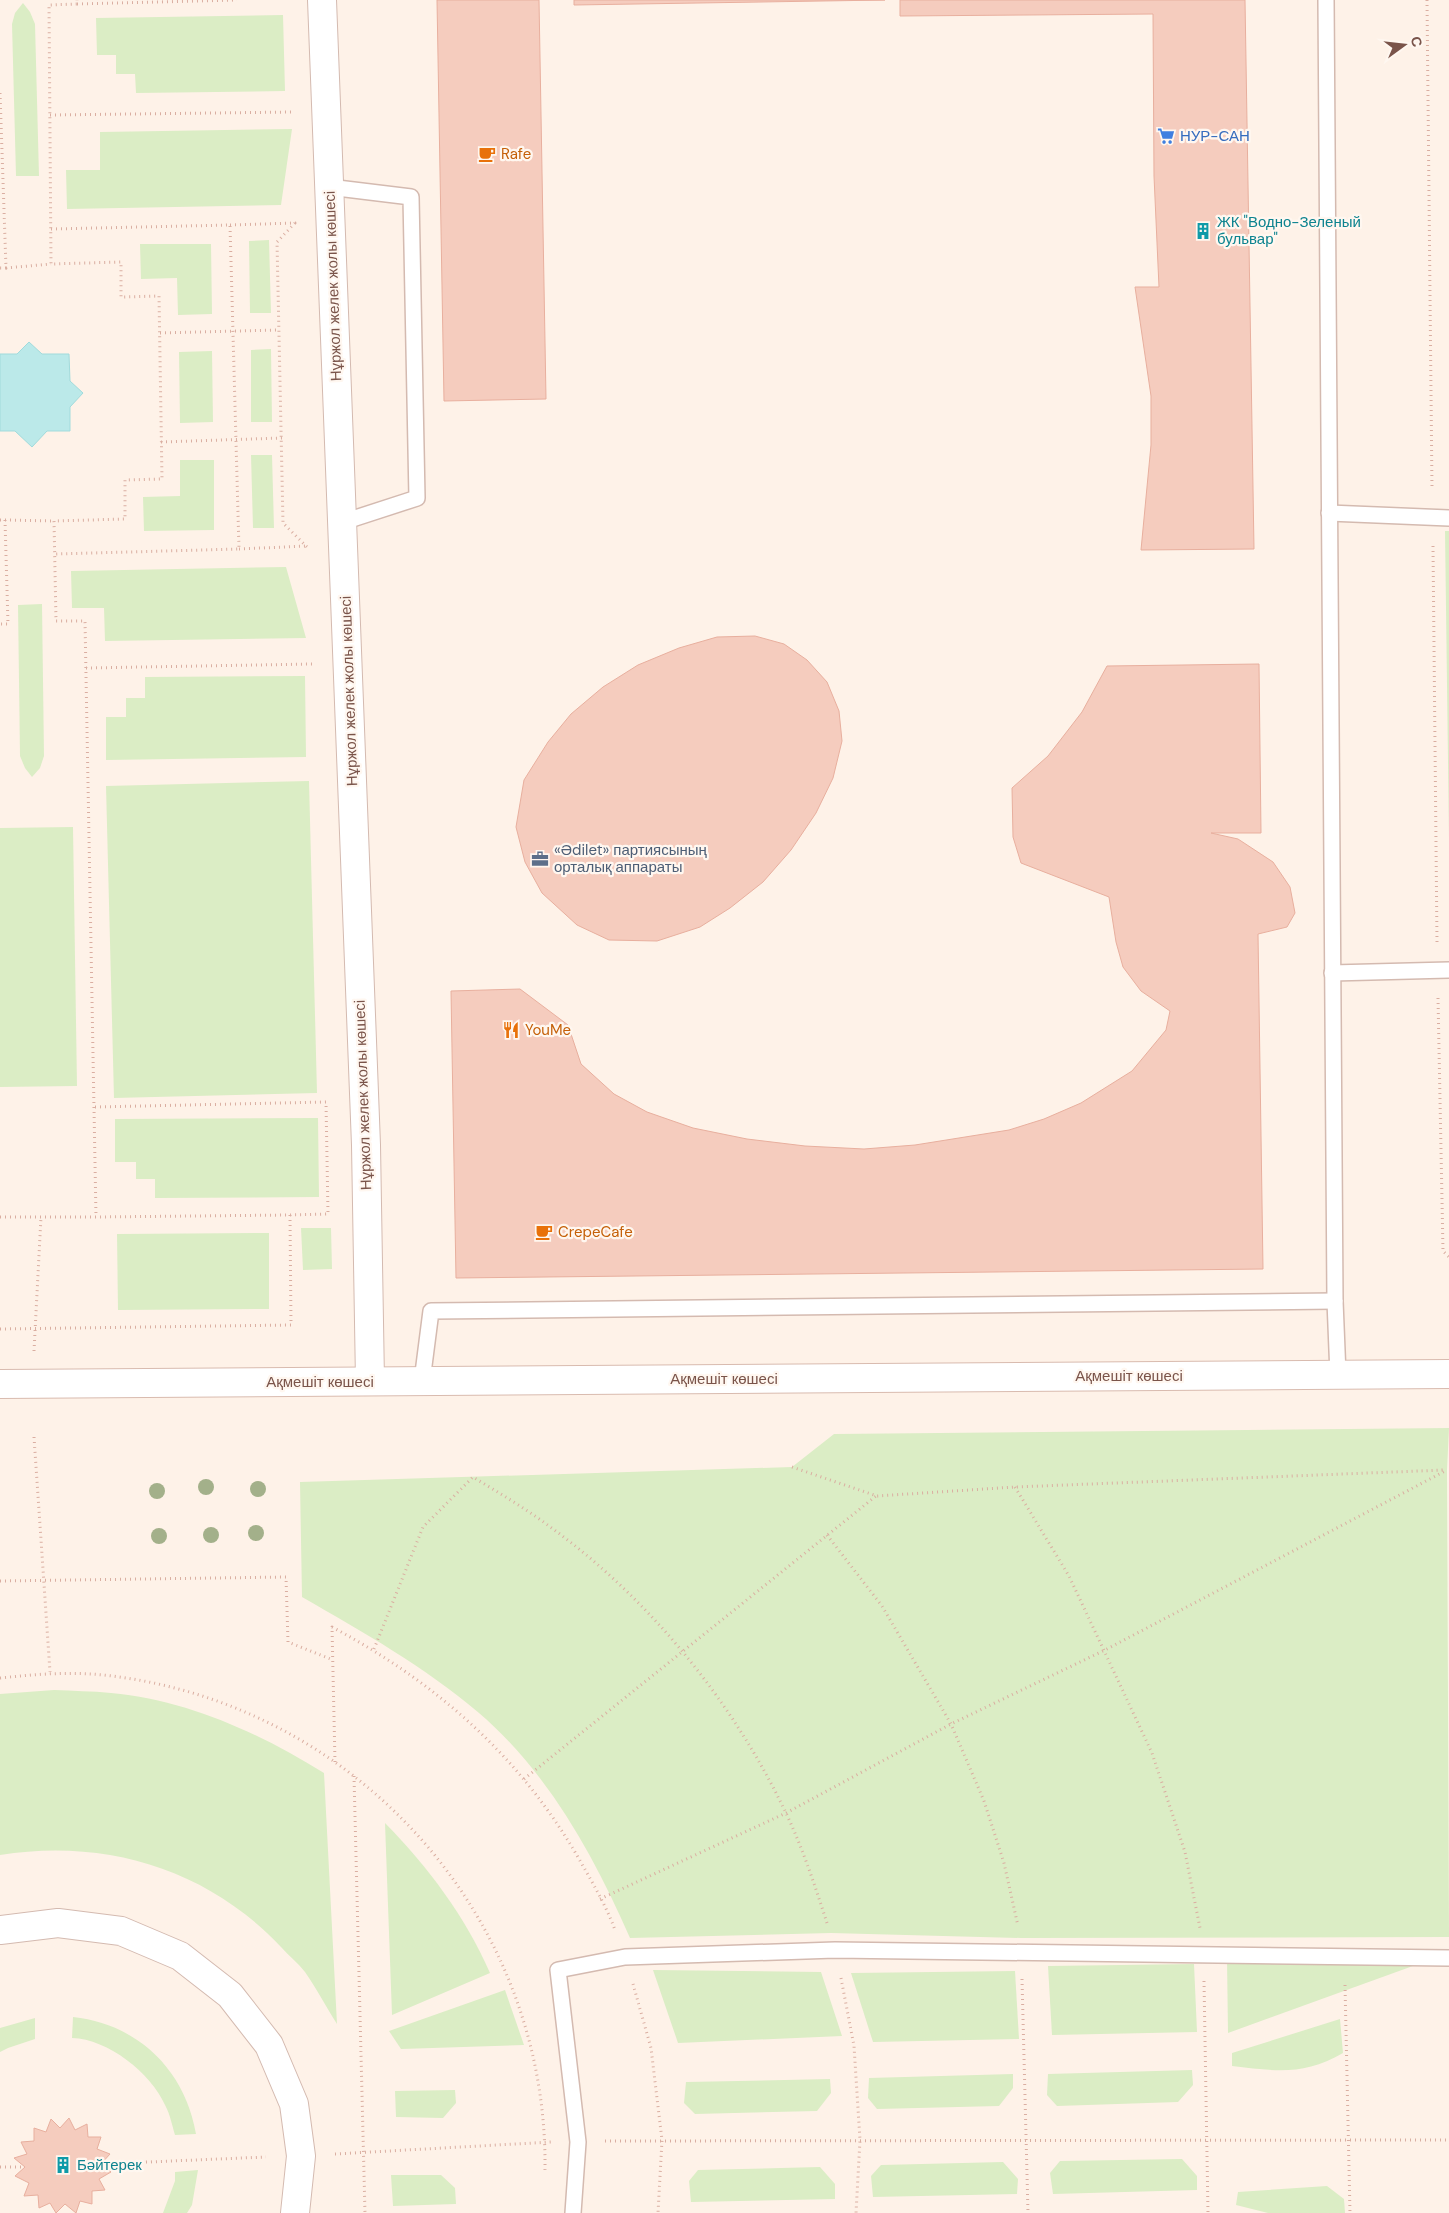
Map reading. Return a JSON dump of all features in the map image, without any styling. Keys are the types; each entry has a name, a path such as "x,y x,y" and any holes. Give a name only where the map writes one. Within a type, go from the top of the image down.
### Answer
{"street":[{"name":"Нұржол желек жолы көшесі","path":"322,0 366,1136 370,1381"},
{"name":"Ақмешіт көшесі","path":"0,1384 1449,1374"},
{"path":"0,1930 58,1923 122,1931 180,1956 230,1995 269,2045 294,2104 301,2156 295,2213"}],"lane":[{"path":"1326,0 1334,1301 1338,1375"},
{"path":"329,187 411,197 417,498 342,522"},
{"path":"1329,512 1449,518"},
{"path":"1332,973 1443,970"},
{"path":"422,1381 431,1311 1334,1301"},
{"path":"573,2213 578,2142 558,1970 625,1957 835,1950 1021,1954 1449,1958"}],"path":[{"path":"51,264 49,5 77,2 236,0"},
{"path":"1427,0 1432,517 1443,970 1442,1251 1449,1257"},
{"path":"0,93 6,268"},
{"path":"50,115 293,112"},
{"path":"51,229 295,223 278,242 283,523 307,546 308,556"},
{"path":"230,225 239,549"},
{"path":"0,236 5,236"},
{"path":"0,268 120,262 121,297 160,296 162,479 125,480 125,519 0,520"},
{"path":"160,333 279,330"},
{"path":"161,442 282,438"},
{"path":"0,624 8,624 5,520"},
{"path":"54,521 56,621 85,621 96,1217"},
{"path":"55,554 307,546"},
{"path":"0,555 6,554"},
{"path":"86,668 315,664 314,654"},
{"path":"0,1217 328,1214 326,1102 94,1107"},
{"path":"0,1329 291,1325 290,1215"},
{"path":"33,1358 41,1217"},
{"path":"34,1437 50,1672"},
{"path":"792,1467 877,1496 1015,1487 1448,1470"},
{"path":"600,1899 786,1813 951,1724 1105,1650 1448,1470"},
{"path":"374,1649 423,1526 473,1476 550,1526 620,1585 683,1652 739,1729 786,1813 811,1872 835,1950 854,2046 860,2140 856,2213"},
{"path":"1015,1487 1069,1576 1105,1650 1152,1753 1185,1852 1204,1955 1208,2213"},
{"path":"524,1779 877,1496"},
{"path":"827,1536 882,1606 951,1724 984,1801 1004,1864 1021,1938 1028,2213"},
{"path":"0,1581 286,1577 288,1642 333,1660"},
{"path":"335,1762 332,1627 374,1649 419,1679 462,1714 524,1779 567,1837 600,1899 625,1957 651,2048 662,2140 658,2213"},
{"path":"0,1678 50,1672 112,1676 174,1687 234,1706 290,1733 354,1775 391,1806 434,1852 471,1903 504,1967 523,2017 538,2078 546,2142 545,2178"},
{"path":"354,1775 365,2213"},
{"path":"1344,1956 1350,2213"},
{"path":"101,2164 301,2156 546,2142 662,2140 1449,2140"},
{"path":"0,2167 25,2167"}],"green space":[{"path":"23,3 30,12 35,24 39,176 16,176 12,24 15,13"},
{"path":"283,15 285,91 136,93 135,74 116,74 116,55 97,55 96,18"},
{"path":"292,129 281,205 67,209 66,170 100,170 100,132"},
{"path":"269,240 271,313 250,313 249,241"},
{"path":"140,244 211,244 212,314 178,315 177,278 141,279"},
{"path":"271,349 272,422 251,422 251,350"},
{"path":"212,351 213,422 180,423 179,352"},
{"path":"251,455 272,455 274,528 253,528"},
{"path":"180,460 214,460 214,530 144,531 143,497 180,496"},
{"path":"1445,531 1449,531 1449,838"},
{"path":"286,567 306,638 105,641 104,608 72,608 71,571"},
{"path":"42,604 44,756 40,768 32,777 25,768 20,756 18,605"},
{"path":"305,676 306,757 106,760 106,717 126,717 126,698 145,698 145,677"},
{"path":"309,781 317,1093 114,1098 106,786"},
{"path":"73,827 77,1086 0,1087 0,828"},
{"path":"318,1118 319,1197 155,1198 155,1179 136,1179 136,1162 115,1162 115,1119"},
{"path":"301,1228 331,1228 332,1269 303,1270"},
{"path":"269,1233 269,1309 118,1310 117,1234"},
{"path":"1449,1428 1447,1470 1449,1937 1021,1938 831,1933 630,1938 585,1846 567,1817 548,1788 504,1736 479,1713 437,1680 371,1637 302,1597 300,1482 792,1467 834,1434"},
{"path":"54,1690 104,1692 140,1697 195,1711 248,1732 324,1773 337,2024 305,1972 281,1947 252,1920 221,1897 188,1879 152,1865 116,1856 78,1851 39,1851 0,1855 0,1694"},
{"path":"385,1823 416,1857 444,1893 469,1932 490,1973 392,2015"},
{"path":"1435,1958 1228,2033 1227,1959"},
{"path":"1194,1964 1197,2032 1052,2035 1048,1966"},
{"path":"653,1970 821,1972 842,2036 678,2043"},
{"path":"1015,1971 1019,2039 873,2042 851,1973"},
{"path":"505,1990 524,2045 401,2049 389,2031"},
{"path":"73,2017 96,2021 118,2029 138,2040 155,2054 181,2090 190,2111 196,2134 175,2135 168,2112 158,2093 150,2081 127,2060 100,2044 72,2038"},
{"path":"35,2018 35,2039 0,2052 0,2028"},
{"path":"1340,2019 1343,2053 1329,2060 1302,2069 1289,2070 1232,2066 1232,2053"},
{"path":"1192,2070 1193,2085 1178,2102 1057,2106 1047,2095 1048,2074"},
{"path":"1013,2074 1013,2088 999,2106 877,2109 868,2098 869,2078"},
{"path":"830,2079 831,2093 817,2111 695,2114 684,2103 686,2082"},
{"path":"455,2090 456,2103 443,2118 396,2117 395,2091"},
{"path":"1182,2159 1197,2176 1197,2190 1053,2194 1050,2173 1060,2161"},
{"path":"1003,2162 1018,2179 1017,2194 873,2197 871,2176 881,2165"},
{"path":"820,2167 835,2184 835,2199 691,2202 689,2181 698,2170"},
{"path":"198,2170 192,2205 187,2213 163,2213 175,2181 175,2172"},
{"path":"391,2175 441,2175 455,2188 456,2204 393,2206"},
{"path":"1327,2186 1344,2199 1345,2213 1268,2213 1236,2205 1238,2192"}],"water":[{"path":"29,342 42,354 69,354 70,381 83,393 70,407 70,431 47,431 32,447 15,431 0,431 0,354 17,354"}],"building":[{"path":"437,0 539,0 546,399 444,401"},
{"path":"574,0 885,0 574,5"},
{"name":"ЖК \"Водно-Зеленый бульвар\"","path":"900,0 1245,0 1254,549 1141,550 1151,445 1151,396 1135,287 1159,287 1154,176 1153,14 900,16"},
{"path":"755,636 784,644 807,660 827,682 839,711 842,741 833,778 816,813 791,850 763,882 730,908 700,927 657,941 609,940 577,925 542,893 525,862 516,827 524,780 548,742 571,714 603,687 638,665 679,648 717,637"},
{"path":"1259,664 1261,833 1211,833 1238,839 1273,862 1290,887 1295,913 1287,927 1258,934 1263,1269 456,1278 451,991 520,989 568,1025 581,1064 614,1094 647,1112 693,1128 747,1139 805,1146 864,1149 915,1145 1009,1130 1044,1119 1081,1103 1132,1071 1166,1030 1170,1011 1141,991 1123,967 1116,942 1109,897 1021,863 1013,837 1012,788 1048,756 1082,712 1107,666"},
{"name":"Бәйтерек","path":"69,2118 75,2130 87,2124 88,2137 101,2137 97,2149 110,2154 101,2164 111,2172 99,2179 105,2190 92,2191 92,2204 80,2201 76,2213 65,2204 56,2213 50,2203 39,2208 38,2195 24,2196 29,2183 15,2176 25,2167 14,2158 27,2154 21,2142 34,2141 34,2128 46,2132 51,2119 60,2128"}],"place":[{"name":"НУР-САН","path":"1166,136"},
{"name":"Rafe","path":"487,154"},
{"name":"ЖК \"Водно-Зеленый бульвар\"","path":"1203,231"},
{"name":"«Әdilet» партиясының орталық аппараты","path":"540,859"},
{"name":"YouMe","path":"511,1030"},
{"name":"CrepeCafe","path":"544,1232"},
{"name":"Бәйтерек","path":"63,2165"}]}
